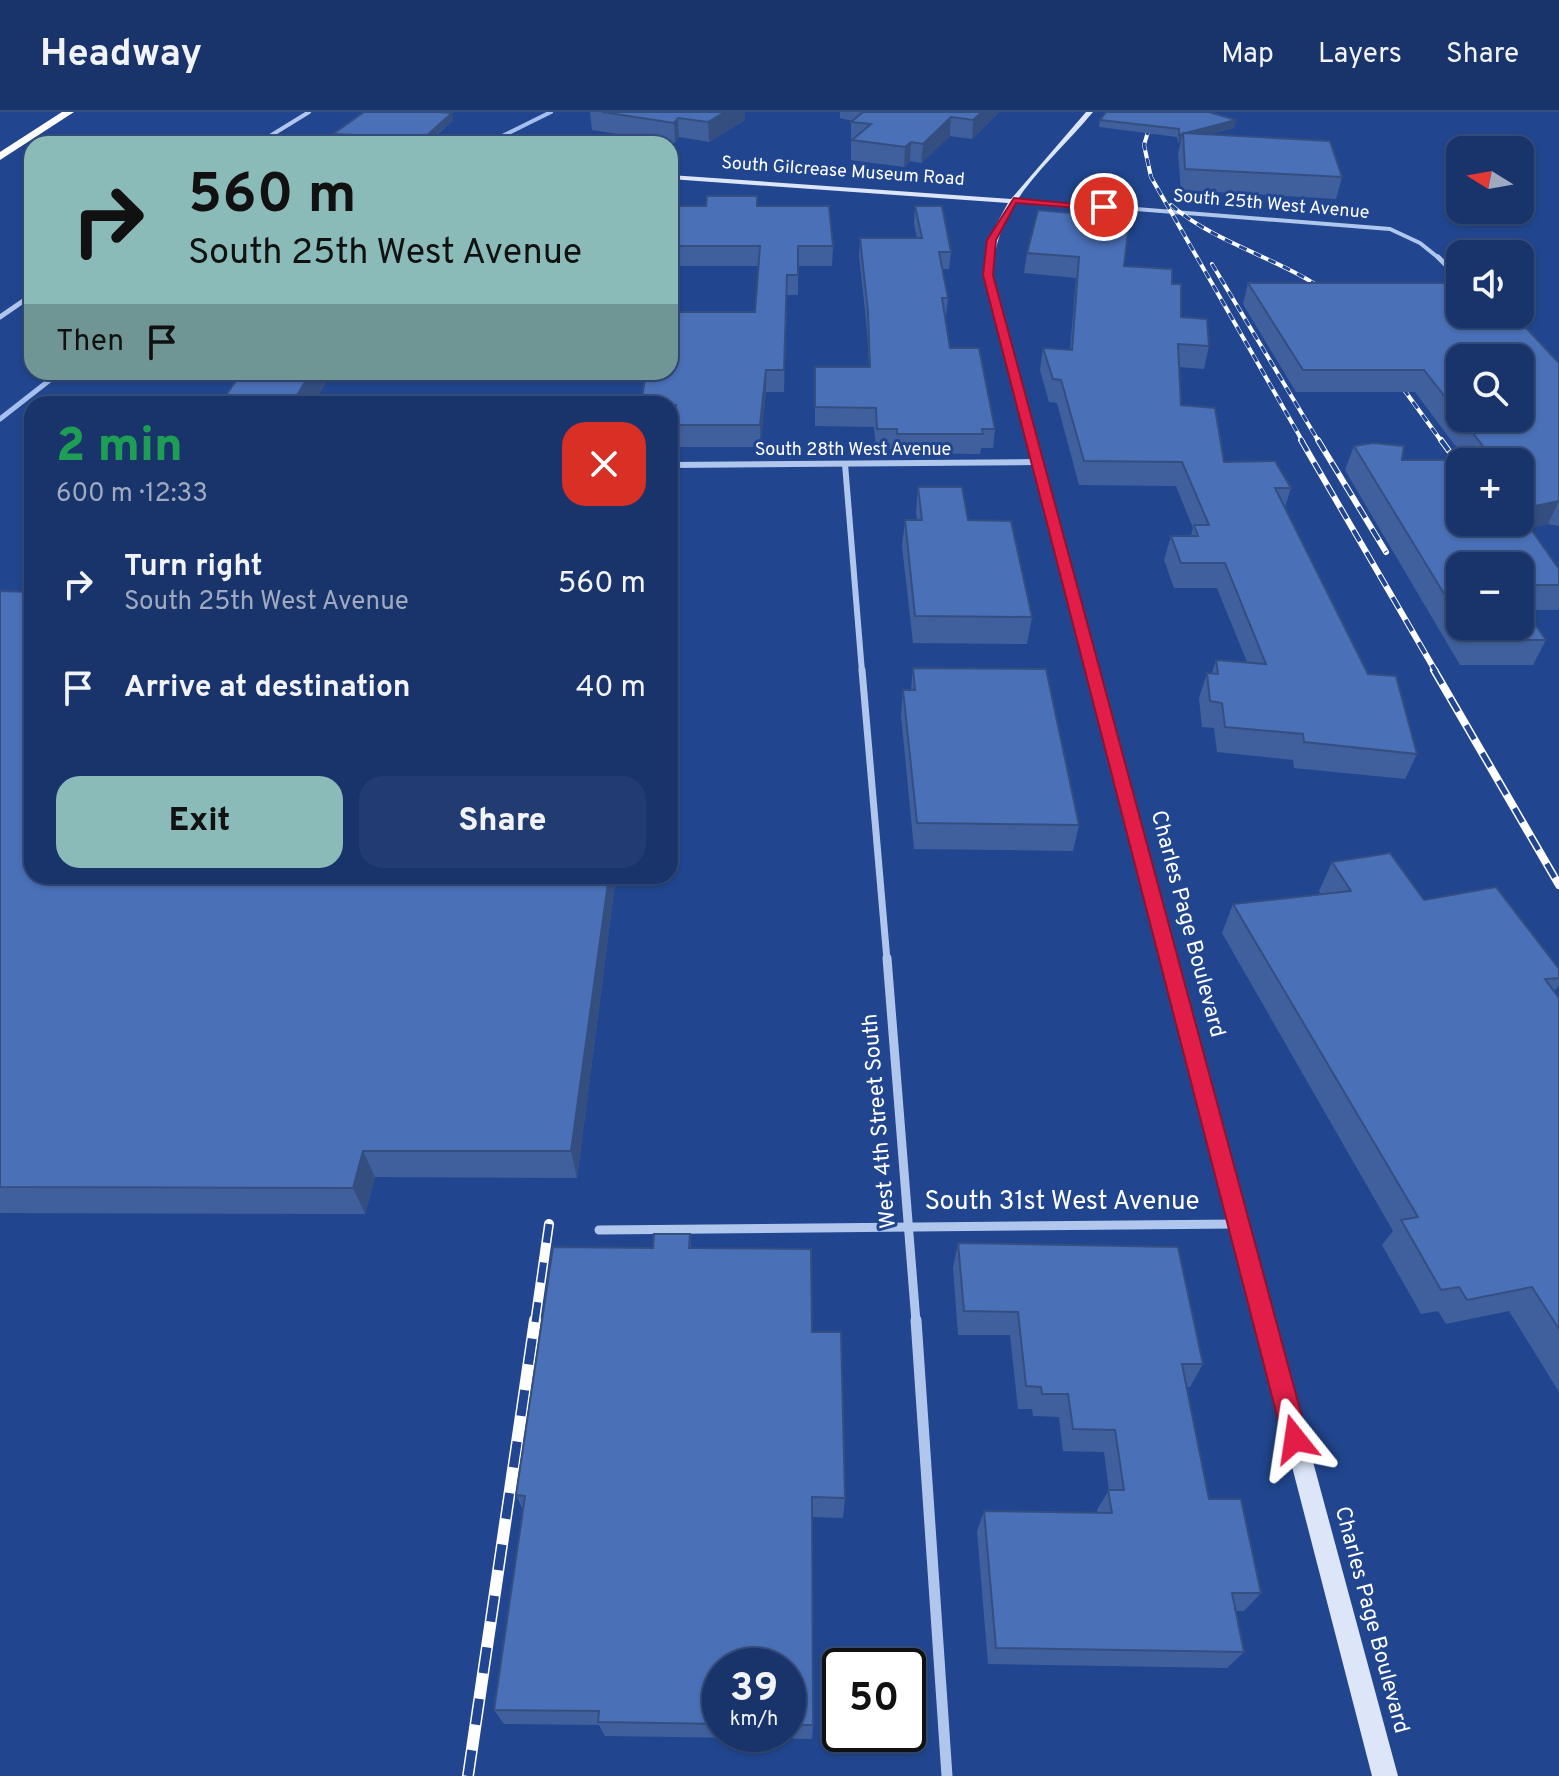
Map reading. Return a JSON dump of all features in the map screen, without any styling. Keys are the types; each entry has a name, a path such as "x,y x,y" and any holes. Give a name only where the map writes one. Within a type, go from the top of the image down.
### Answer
{"highway":[{"path":"32,136 69,112"},
{"path":"0,157 24,141"}],"main road":[{"name":"Charles Page Boulevard","path":"1090,112 1014,201 992,240 988,275 1385,1776"},
{"name":"South Gilcrease Museum Road","path":"678,178 1014,201"}],"street":[{"path":"270,136 309,112"},
{"path":"1014,201 1094,207"},
{"name":"South 25th West Avenue","path":"1109,208 1390,229 1405,234 1436,253 1446,264"},
{"path":"0,317 24,300"},
{"name":"South 28th West Avenue","path":"678,465 1036,462"},
{"name":"West 4th Street South","path":"845,464 909,1225 947,1776"},
{"name":"South 31st West Avenue","path":"599,1230 1238,1224"}],"building":[{"path":"364,112 452,113 426,136 333,134"},
{"path":"602,112 725,112 708,122 678,118 674,123"},
{"path":"863,112 982,112 973,120 951,117 923,144 911,142 905,147 852,140 871,124 851,122"},
{"path":"1106,112 1209,112 1236,120 1179,135 1179,129 1100,120"},
{"path":"1183,133 1330,141 1342,177 1185,169"},
{"path":"1084,194 1132,198 1124,266 1172,269 1172,284 1181,284 1181,317 1207,319 1209,346 1178,344 1181,405 1215,408 1224,462 1275,461 1291,488 1275,488 1368,674 1396,676 1417,754 1304,742 1303,734 1225,727 1222,703 1210,701 1207,673 1218,674 1216,660 1266,664 1225,563 1181,563 1171,536 1198,536 1194,525 1209,525 1182,462 1084,461 1061,380 1053,379 1043,348 1072,350 1079,257 1027,253 1038,210 1081,214"},
{"path":"707,196 757,196 757,206 829,206 833,246 798,246 798,275 787,275 784,370 766,370 760,425 678,425 678,396 642,396 645,380 678,380 678,312 755,312 760,246 678,246 678,206 706,206"},
{"path":"915,206 942,206 951,252 939,252 948,298 942,298 950,348 979,348 995,429 982,429 983,434 897,434 897,429 877,429 876,408 815,407 815,367 870,367 860,238 922,238"},
{"path":"1248,283 1446,283 1446,328 1526,328 1559,363 1559,501 1534,506 1534,448 1485,448 1472,432 1534,432 1534,344 1446,344 1446,398 1424,370 1303,370"},
{"path":"236,380 306,380 297,396 226,396"},
{"path":"1373,443 1404,446 1402,460 1446,460 1446,536 1534,534 1559,569 1559,585 1534,585 1534,552 1446,552 1446,597 1354,446"},
{"path":"918,487 962,487 968,520 1011,521 1032,617 915,616 905,520 922,520"},
{"path":"0,591 24,592 24,884 608,884 571,1151 363,1151 353,1188 0,1187"},
{"path":"1534,623 1546,640 1534,640"},
{"path":"913,668 1046,669 1079,825 917,823 903,690 915,690"},
{"path":"1390,853 1424,900 1496,887 1559,969 1559,978 1545,979 1559,998 1559,1329 1532,1287 1467,1300 1459,1287 1441,1290 1401,1220 1418,1217 1233,904 1351,891 1332,862"},
{"path":"654,1234 690,1234 689,1248 811,1249 812,1332 841,1332 845,1498 812,1497 813,1725 806,1725 806,1648 702,1648 702,1724 598,1722 599,1711 494,1710 525,1496 516,1495 553,1247 653,1248"},
{"path":"958,1243 1178,1247 1203,1364 1182,1364 1209,1499 1241,1499 1261,1593 1232,1593 1244,1652 996,1648 984,1511 1112,1513 1108,1490 1124,1490 1115,1430 1073,1429 1068,1394 1042,1394 1041,1387 1026,1386 1018,1312 964,1311"}],"waterway":[{"path":"502,136 551,112"},
{"path":"29,396 50,380"},
{"path":"0,419 24,400"}],"railway":[{"path":"1154,112 1144,145 1151,177 1303,442"},
{"path":"1171,205 1209,231 1293,272 1333,296"},
{"path":"1212,264 1319,442"},
{"path":"1394,376 1442,442"},
{"path":"1301,440 1436,672"},
{"path":"1318,440 1386,552"},
{"path":"1441,440 1447,448"},
{"path":"1434,670 1559,885"},
{"path":"535,1322 549,1224"},
{"path":"468,1776 535,1320"}],"route":[{"path":"1104,207 1014,201 998,224 992,240 988,275 1295,1439"}]}
